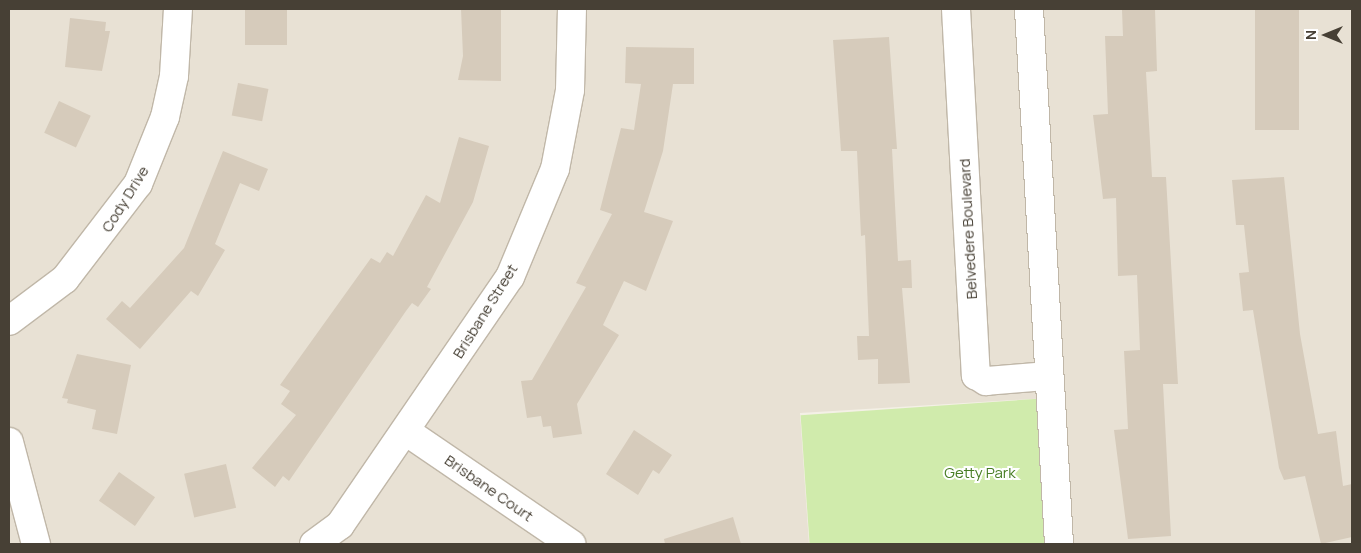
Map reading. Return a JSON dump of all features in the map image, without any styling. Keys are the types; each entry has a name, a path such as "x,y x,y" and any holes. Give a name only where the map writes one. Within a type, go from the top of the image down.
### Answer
{"street":[{"name":"Cody Drive","path":"9,321 65,279 138,184 165,117 175,67 178,9"},
{"name":"Brisbane Street","path":"314,544 340,525 407,432 510,277 555,169 570,90 572,9"},
{"name":"Belvedere Boulevard","path":"956,9 976,375 986,381 1047,376"},
{"path":"1029,9 1047,376 1059,544"},
{"name":"Brisbane Court","path":"407,432 571,544"},
{"path":"9,442 36,544"}],"shaded area":[{"path":"9,9 1352,9 1352,544 1074,544 1065,397 800,413 809,544 9,544"}],"green space":[{"name":"Getty Park","path":"1049,398 1059,544 810,544 801,415"}],"building":[{"path":"245,9 287,9 287,45 245,45"},
{"path":"461,9 501,9 501,81 458,80 463,56"},
{"path":"1155,9 1157,71 1146,72 1152,177 1166,177 1178,384 1163,384 1171,536 1128,539 1114,430 1128,429 1124,351 1140,350 1137,275 1118,276 1116,198 1103,199 1093,115 1108,114 1105,36 1123,36 1122,10"},
{"path":"1255,9 1299,9 1299,130 1255,130"},
{"path":"70,18 106,22 105,31 110,31 102,71 65,67"},
{"path":"889,37 897,149 892,149 898,261 911,260 912,288 902,288 910,383 878,384 878,359 858,360 857,336 869,336 865,235 861,236 857,151 841,151 833,40"},
{"path":"626,47 694,48 694,84 673,84 663,151 644,212 673,221 646,291 624,281 603,325 619,335 577,404 582,434 553,438 551,426 543,427 541,416 527,418 521,381 532,380 586,287 576,283 612,214 600,210 621,128 634,130 641,84 625,83"},
{"path":"238,83 268,89 262,121 232,115"},
{"path":"59,101 91,116 76,148 44,133"},
{"path":"459,137 489,146 473,202 427,287 431,289 418,307 412,303 406,311 289,481 283,476 275,487 252,468 296,415 281,404 290,391 280,385 371,258 380,263 387,252 393,256 426,195 440,203"},
{"path":"223,151 268,169 259,191 240,183 215,244 225,250 198,296 191,291 140,349 106,319 122,301 130,308 184,248"},
{"path":"1284,177 1300,334 1318,434 1336,431 1343,486 1352,484 1352,537 1321,544 1305,476 1284,480 1279,468 1253,310 1243,311 1239,273 1249,272 1244,225 1236,225 1232,180"},
{"path":"77,354 131,365 117,434 92,429 96,410 67,403 68,399 62,398"},
{"path":"634,430 672,455 659,474 653,470 638,495 606,474"},
{"path":"226,464 236,508 194,518 184,474"},
{"path":"119,472 155,497 135,526 99,501"},
{"path":"733,517 741,544 665,544 664,539"}]}
